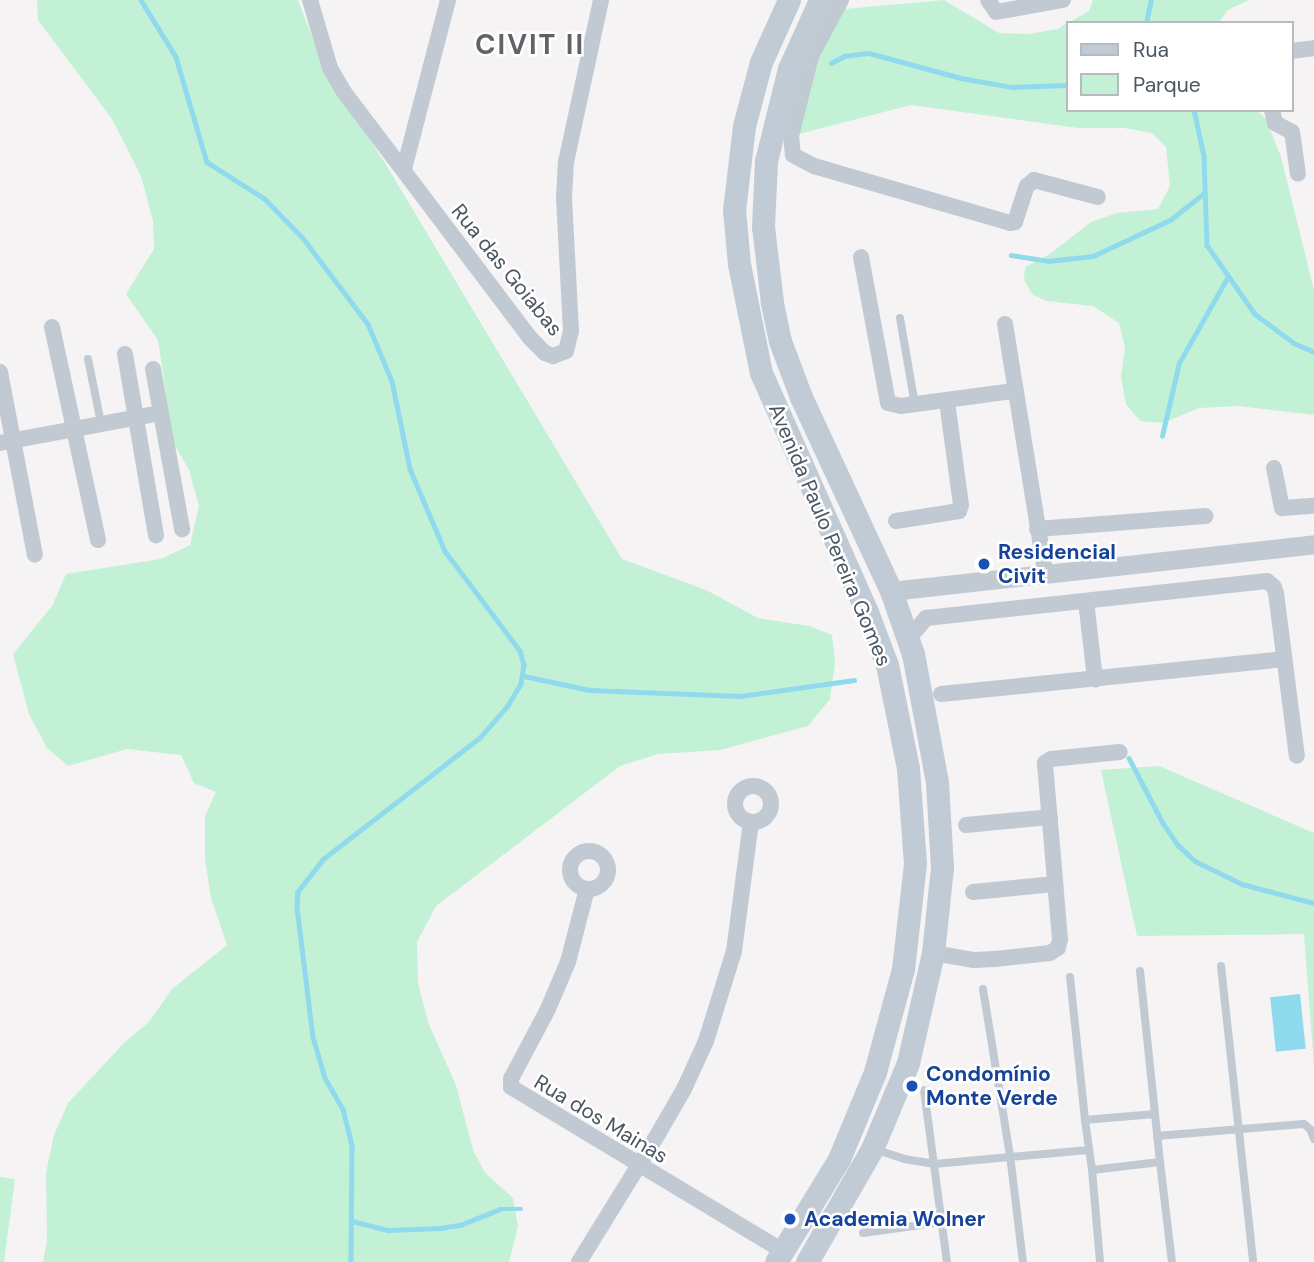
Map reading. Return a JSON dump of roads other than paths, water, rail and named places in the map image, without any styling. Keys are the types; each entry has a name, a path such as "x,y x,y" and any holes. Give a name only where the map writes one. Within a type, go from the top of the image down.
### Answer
{"main road":[{"name":"Avenida Paulo Pereira Gomes","path":"779,1256 839,1159 875,1072 903,969 915,864 908,768 887,665 871,621 761,373 739,264 734,210 744,125 761,62 789,0"},
{"name":"Avenida Paulo Pereira Gomes","path":"807,1262 872,1149 911,1054 933,953 942,867 940,811 924,698 907,633 891,591 794,379 780,341 768,270 763,192 772,131 795,52 820,0"}],"street":[{"name":"Rua das Goiabas","path":"310,0 330,68 344,92 404,169 446,232 498,293 530,338 545,353 553,356 566,351 571,331 564,198 566,162 601,0"},
{"path":"404,169 448,0"},
{"path":"841,0 811,56 791,136 793,155 814,166 1010,223 1015,222 1027,186 1034,180 1098,197"},
{"path":"988,0 996,12 1063,0"},
{"path":"1293,51 1314,48"},
{"path":"1272,112 1275,123 1292,132 1298,174"},
{"path":"862,257 885,397 892,405 915,405 1014,391"},
{"path":"1005,324 1045,572"},
{"path":"52,327 98,540"},
{"path":"125,354 156,535"},
{"path":"153,369 182,529"},
{"path":"0,372 7,442 35,555"},
{"path":"896,521 959,511 961,505 947,401"},
{"path":"7,442 161,413"},
{"path":"1275,468 1282,508 1314,506"},
{"path":"1037,529 1205,516"},
{"path":"891,591 1314,544"},
{"path":"907,633 916,630 926,618 1267,582 1274,587 1276,593 1297,756"},
{"path":"1086,601 1095,679"},
{"path":"941,694 1283,659"},
{"path":"933,953 974,960 1055,951 1060,939 1045,763 1048,760 1120,752"},
{"path":"966,825 1050,817"},
{"path":"579,1262 684,1090 721,998 740,917 751,822"},
{"path":"973,892 1055,884"},
{"name":"Rua dos Mainas","path":"587,889 568,962 548,1009 510,1083 518,1094 779,1256"}],"lane":[{"path":"900,318 915,405"},
{"path":"88,359 101,423"},
{"path":"1221,966 1253,1262"},
{"path":"1140,971 1172,1262"},
{"path":"1070,977 1100,1262"},
{"path":"983,989 1010,1155 1023,1262"},
{"path":"924,1090 947,1262"},
{"path":"1085,1120 1155,1114"},
{"path":"1157,1136 1304,1124 1310,1129 1314,1139"},
{"path":"872,1149 904,1159 934,1164 1088,1150"},
{"path":"1092,1170 1160,1162"},
{"path":"863,1233 942,1223"}],"water":[{"path":"1300,994 1306,1049 1276,1052 1270,997"}],"waterway":[{"path":"141,0 176,57 207,162 265,199 303,238 368,324 392,381 410,469 445,551 520,651 524,665 521,684 508,706 480,738 323,860 298,892 297,907 313,1037 325,1078 343,1109 352,1146 351,1262"},
{"path":"1146,21 1151,0"},
{"path":"831,63 844,56 869,53 961,78 1012,87 1066,85"},
{"path":"1194,112 1204,156 1207,245 1255,314 1294,343 1314,352"},
{"path":"1011,255 1048,261 1093,256 1170,220 1203,194"},
{"path":"1162,436 1179,363 1227,278"},
{"path":"524,676 590,690 740,696 854,680"},
{"path":"1129,758 1163,823 1178,845 1195,861 1242,884 1314,903"},
{"path":"352,1221 389,1230 440,1228 460,1225 500,1209 521,1209"}],"place":[{"name":"Residencial Civit","path":"984,564"},
{"name":"Condomínio Monte Verde","path":"912,1086"},
{"name":"Academia Wolner","path":"790,1219"}],"district":[{"name":"CIVIT II","path":"530,45"}]}
